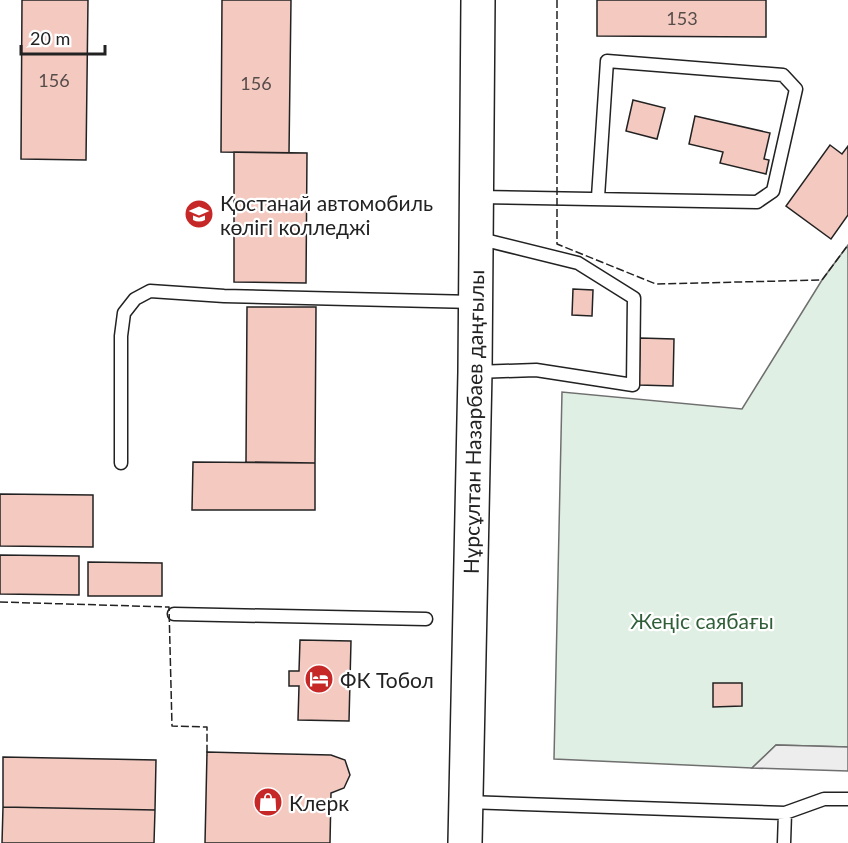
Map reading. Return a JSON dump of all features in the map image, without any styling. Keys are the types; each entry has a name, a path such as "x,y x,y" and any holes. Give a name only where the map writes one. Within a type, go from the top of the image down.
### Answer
{"main road":[{"name":"Нұрсұлтан Назарбаев даңғылы","path":"465,843 475,372 478,0"}],"lane":[{"path":"476,197 598,197 757,202 773,191 796,89 783,75 607,61 598,197"},
{"path":"475,372 536,370 633,385 634,298 578,263 476,237"},
{"path":"121,463 121,336 124,313 135,298 150,291 224,296 475,302"},
{"path":"174,614 426,619"},
{"path":"466,802 785,813 824,799 848,799"},
{"path":"784,843 785,813"}],"green space":[{"name":"Жеңіс саябағы","path":"848,245 848,747 776,745 752,768 554,759 562,392 742,409 822,280"}],"shaded area":[{"path":"776,745 848,747 848,771 752,768"}],"building":[{"path":"22,0 88,0 86,160 21,159"},
{"name":"Қостанай автомобиль көлігі колледжі","path":"222,0 291,0 289,153 221,152"},
{"path":"597,0 766,0 766,37 597,36"},
{"path":"633,100 665,108 657,139 626,131"},
{"path":"695,116 770,133 764,159 769,160 766,174 720,163 723,152 689,144"},
{"path":"830,145 842,154 848,146 848,215 831,239 786,206"},
{"path":"234,152 307,153 306,283 234,282"},
{"path":"573,289 593,290 592,316 572,315"},
{"path":"247,307 316,307 315,463 246,462"},
{"path":"640,338 674,339 673,386 639,385"},
{"path":"193,462 315,463 315,510 192,510"},
{"path":"0,494 93,495 93,547 0,546"},
{"path":"0,555 79,556 79,595 0,594"},
{"path":"88,562 162,563 162,596 88,596"},
{"name":"ФК Тобол","path":"300,640 351,641 349,721 298,720 299,686 289,686 289,671 299,671"},
{"path":"713,683 742,683 742,706 713,707"},
{"name":"Клерк","path":"207,752 331,755 345,760 350,775 344,788 331,793 330,843 205,843"},
{"path":"3,757 156,760 155,810 3,807"},
{"path":"3,807 155,810 154,843 2,843"}],"fence":[{"path":"557,0 557,244 656,284 822,280 848,245"},
{"path":"0,602 169,607 172,726 207,727 207,756"}],"place":[{"name":"Қостанай автомобиль көлігі колледжі","path":"199,214"},
{"name":"ФК Тобол","path":"319,679"},
{"name":"Клерк","path":"268,802"}]}
